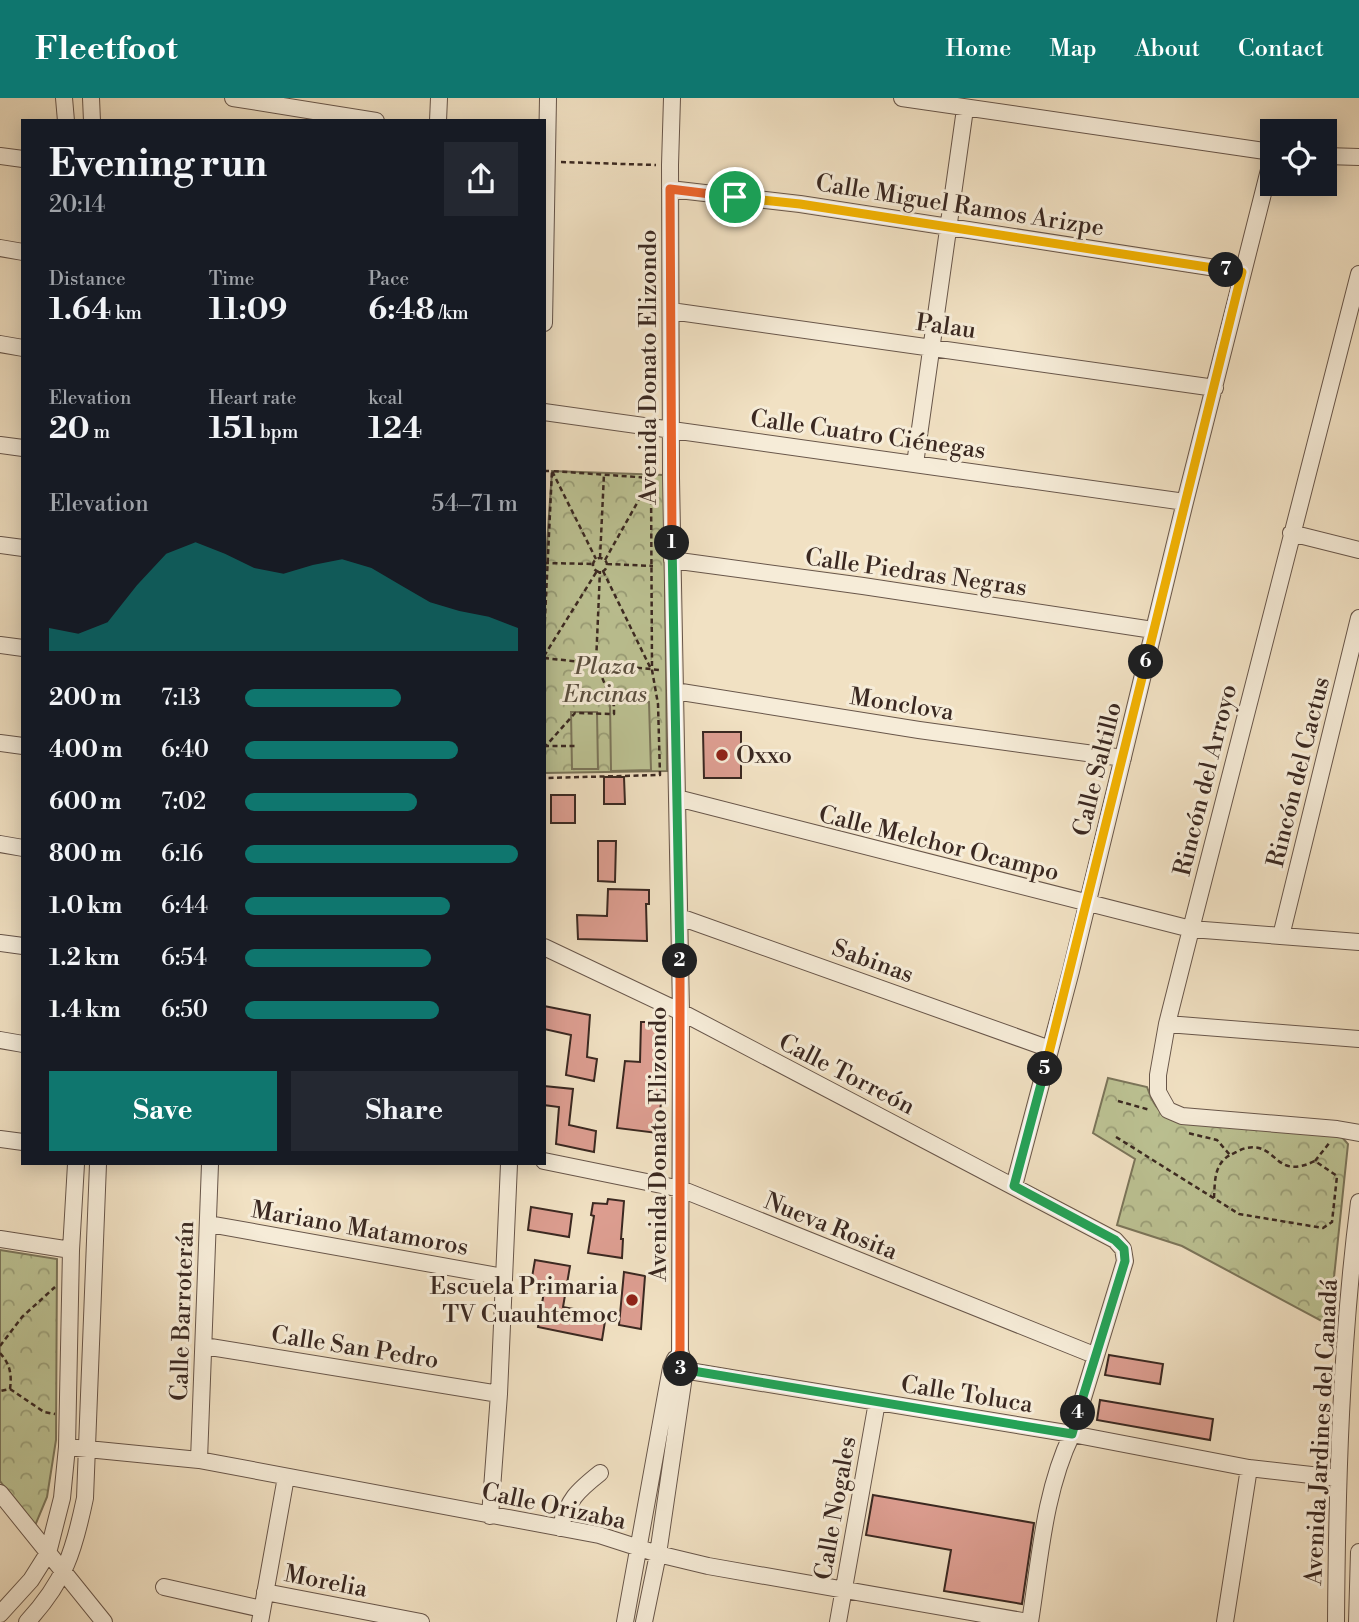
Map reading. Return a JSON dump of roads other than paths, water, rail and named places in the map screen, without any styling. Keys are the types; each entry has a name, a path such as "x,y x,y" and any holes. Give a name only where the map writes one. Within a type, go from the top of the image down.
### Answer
{"street":[{"path":"64,98 66,119"},
{"path":"91,98 92,119"},
{"path":"233,98 364,119"},
{"path":"438,119 439,98"},
{"path":"546,216 548,98"},
{"name":"Avenida Donato Elizondo","path":"644,1622 658,1554 680,1351 681,1012 672,561 672,98"},
{"path":"902,98 1260,150"},
{"path":"915,464 965,108"},
{"path":"0,156 21,159"},
{"path":"1337,157 1359,158"},
{"name":"Calle Miguel Ramos Arizpe","path":"670,189 800,204 1242,272"},
{"name":"Calle Saltillo","path":"1014,1186 1087,904 1262,196"},
{"path":"0,248 21,252"},
{"name":"Rincón del Arroyo","path":"1359,274 1167,1024 1158,1075 1158,1092 1168,1110 1182,1116 1359,1133"},
{"name":"Palau","path":"671,311 1215,388"},
{"path":"0,344 21,348"},
{"name":"Calle Cuatro Ciénegas","path":"546,412 1185,502"},
{"path":"0,445 21,448"},
{"path":"1291,533 1359,550"},
{"path":"0,545 21,548"},
{"name":"Calle Piedras Negras","path":"672,561 863,586 1153,630"},
{"name":"Rincón del Cactus","path":"1281,936 1359,618"},
{"path":"0,645 21,648"},
{"name":"Monclova","path":"675,691 919,730 1123,758"},
{"path":"0,743 21,746"},
{"name":"Calle Melchor Ocampo","path":"677,798 1191,929 1359,942"},
{"path":"0,844 21,848"},
{"name":"Sabinas","path":"680,917 1050,1049"},
{"path":"0,943 21,946"},
{"name":"Calle Torreón","path":"546,948 681,1012 1115,1240 1124,1249 1125,1261 1094,1355"},
{"path":"1167,1024 1359,1040"},
{"path":"0,1040 21,1044"},
{"path":"0,1139 21,1142"},
{"name":"Nueva Rosita","path":"546,1161 681,1189 1094,1355"},
{"name":"Calle Barroterán","path":"199,1460 210,1165"},
{"path":"490,1516 499,1394 509,1165"},
{"path":"0,1614 31,1580 48,1553 62,1498 68,1447 71,1250 76,1172 98,1172 85,1498 77,1536 64,1572 48,1599 27,1622"},
{"name":"Avenida Jardines del Canadá","path":"1336,1622 1338,1478 1348,1310 1359,1202"},
{"name":"Mariano Matamoros","path":"209,1224 504,1277"},
{"path":"0,1239 71,1250"},
{"name":"Calle San Pedro","path":"204,1346 499,1394"},
{"path":"1029,1622 1052,1486 1059,1460 1072,1434 1094,1355"},
{"name":"Avenida Donato Elizondo","path":"625,1622 678,1368"},
{"name":"Calle Toluca","path":"678,1368 1072,1434 1249,1468 1338,1478"},
{"name":"Calle Nogales","path":"838,1622 877,1402"},
{"name":"Calle Orizaba","path":"68,1447 199,1460 599,1535 658,1554 708,1566 1029,1622"},
{"path":"1225,1622 1249,1468"},
{"path":"560,1528 570,1501 600,1473"},
{"path":"164,1587 261,1616 286,1477"},
{"path":"0,1493 104,1622"},
{"name":"Avenida Jardines del Canadá","path":"1357,1622 1359,1552"},
{"path":"1336,1579 1358,1581"},
{"name":"Morelia","path":"265,1592 421,1622"}],"place":[{"name":"Oxxo","path":"722,755"},
{"name":"Escuela Primaria TV Cuauhtemoc","path":"632,1300"}],"park label":[{"name":"Plaza Encinas","path":"605,680"}]}
